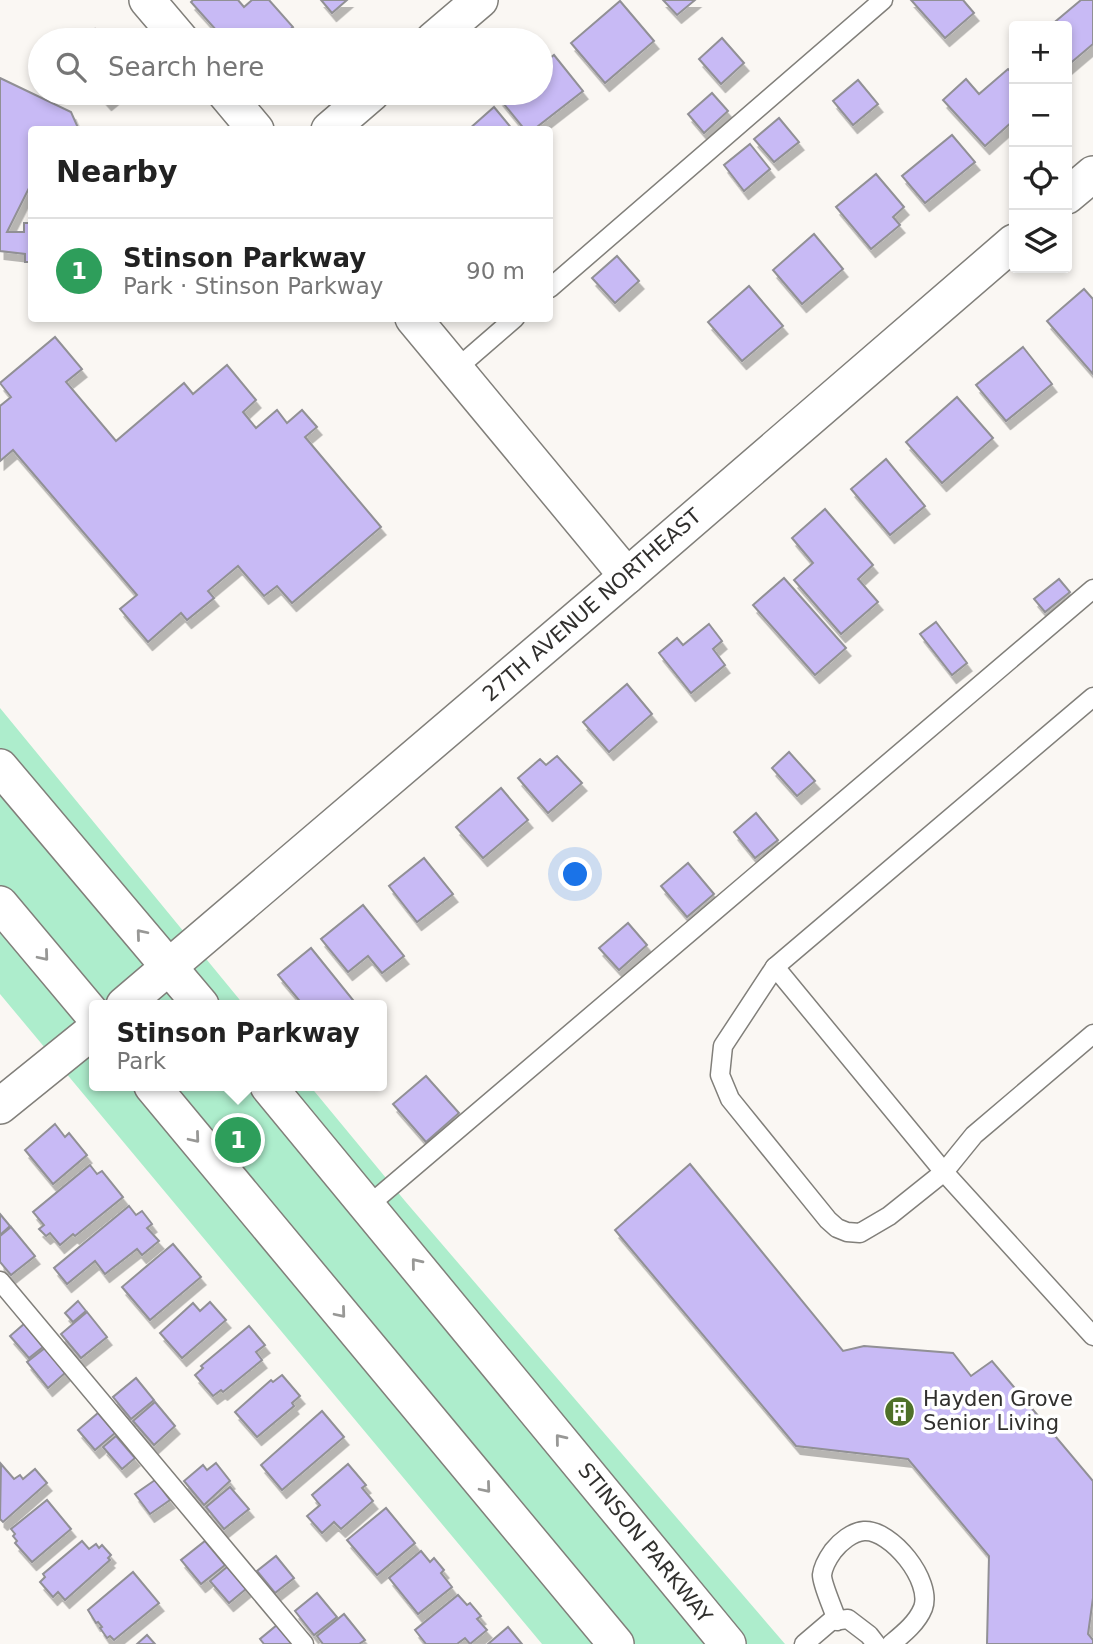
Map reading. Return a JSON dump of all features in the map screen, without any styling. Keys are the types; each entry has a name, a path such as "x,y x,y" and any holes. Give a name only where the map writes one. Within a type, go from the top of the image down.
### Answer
{"street":[{"path":"147,0 171,28"},
{"path":"447,28 480,0"},
{"path":"235,105 253,126"},
{"path":"334,126 358,105"},
{"path":"1072,192 1093,174"},
{"name":"27TH AVENUE NORTHEAST","path":"130,1000 1009,246"},
{"path":"416,322 627,576"},
{"path":"0,767 197,1000"},
{"path":"0,904 89,1011"},
{"path":"0,1106 89,1034"},
{"path":"156,1091 616,1644"},
{"name":"STINSON PARKWAY","path":"272,1091 369,1205 728,1644"}],"lane":[{"path":"553,285 883,0"},
{"path":"455,370 510,322"},
{"path":"369,1205 1093,589"},
{"path":"1093,697 775,967 723,1046 720,1075 730,1099 820,1210 837,1228 860,1233 889,1216 944,1172 974,1135 1093,1034"},
{"path":"775,967 944,1172 1093,1336"},
{"path":"0,1281 304,1644"},
{"path":"837,1621 822,1577 826,1560 848,1537 864,1531 886,1537 916,1570 925,1593 923,1607 914,1623 891,1644"},
{"path":"804,1644 831,1622 848,1619 869,1634 876,1644"}],"green space":[{"path":"0,708 240,1000 89,1000 89,1091 314,1091 405,1201 785,1644 542,1644 0,994"}],"building":[{"path":"238,0 244,7 252,0 269,0 293,27 214,28 191,2"},
{"path":"321,0 347,0 332,13"},
{"path":"663,0 695,0 677,15"},
{"path":"911,0 963,0 974,13 945,38"},
{"path":"1081,0 1093,0 1093,44 1072,62 1072,21 1056,21"},
{"path":"620,1 654,41 605,83 571,43"},
{"path":"722,38 744,63 721,84 699,59"},
{"path":"553,56 583,91 538,126 522,126 505,105 553,105"},
{"path":"1009,70 1009,124 985,146 943,100 966,79 979,94"},
{"path":"0,78 28,91 28,105 56,105 71,112 77,126 28,126 28,190 7,232 24,232 24,223 28,223 28,262 25,262 25,254 0,251"},
{"path":"858,80 878,104 853,125 833,101"},
{"path":"712,93 728,111 704,133 688,114"},
{"path":"494,107 510,126 473,126"},
{"path":"779,118 799,142 774,162 754,139"},
{"path":"952,135 975,162 925,203 902,176"},
{"path":"750,144 770,169 744,191 724,165"},
{"path":"876,174 904,207 893,217 900,225 871,249 836,207"},
{"path":"814,234 843,269 802,304 773,270"},
{"path":"617,256 639,281 615,303 592,278"},
{"path":"749,286 783,326 742,361 708,322"},
{"path":"1084,289 1093,299 1093,374 1047,321"},
{"path":"55,337 82,369 66,382 116,441 184,383 193,394 227,365 256,400 243,412 256,428 277,410 287,423 302,410 317,427 305,437 381,527 292,603 277,586 264,596 238,566 208,591 214,598 187,620 181,613 148,642 120,609 137,595 13,450 0,461 0,406 11,397 0,383"},
{"path":"1023,347 1052,384 1006,421 976,385"},
{"path":"957,397 993,438 942,483 906,442"},
{"path":"886,459 925,506 890,535 851,489"},
{"path":"825,509 873,565 858,579 878,602 841,634 794,580 813,563 792,538"},
{"path":"784,578 846,648 815,675 753,605"},
{"path":"1059,579 1070,592 1045,612 1034,599"},
{"path":"936,622 967,663 952,675 920,634"},
{"path":"709,624 722,641 713,649 725,665 691,693 659,653 677,638 683,645"},
{"path":"627,684 652,714 609,752 583,722"},
{"path":"789,752 815,781 797,796 772,768"},
{"path":"557,756 582,783 548,813 518,778 540,759 546,765"},
{"path":"501,788 528,820 483,858 456,827"},
{"path":"756,813 778,840 755,858 734,832"},
{"path":"424,858 453,894 417,922 389,886"},
{"path":"688,863 714,894 687,917 661,886"},
{"path":"363,905 404,956 382,973 368,956 348,972 321,939"},
{"path":"628,923 647,945 619,970 599,948"},
{"path":"311,948 353,1000 299,1000 278,975"},
{"path":"426,1076 459,1113 426,1142 393,1104"},
{"path":"55,1124 65,1137 69,1133 87,1155 53,1184 25,1150"},
{"name":"Hayden Grove Senior Living","path":"690,1164 843,1351 864,1346 953,1353 971,1376 992,1361 1093,1481 1093,1598 1088,1634 1093,1644 987,1644 989,1556 908,1459 796,1446 615,1230"},
{"path":"90,1165 97,1174 102,1171 123,1197 60,1245 50,1233 46,1236 39,1229 44,1225 33,1212"},
{"path":"129,1206 136,1215 142,1211 152,1224 147,1228 159,1241 142,1255 137,1249 105,1274 95,1261 67,1284 54,1268"},
{"path":"0,1214 10,1226 0,1235"},
{"path":"11,1227 35,1256 11,1275 0,1262 0,1236"},
{"path":"173,1244 201,1277 150,1320 122,1287"},
{"path":"78,1301 86,1311 73,1322 65,1313"},
{"path":"210,1302 226,1320 182,1358 160,1333 193,1303 200,1311"},
{"path":"87,1312 107,1337 81,1358 61,1334"},
{"path":"24,1324 43,1347 29,1358 10,1336"},
{"path":"249,1326 265,1345 256,1352 262,1360 223,1392 221,1390 213,1396 195,1375 203,1368 201,1366"},
{"path":"45,1348 65,1373 48,1388 27,1362"},
{"path":"282,1375 300,1396 292,1403 294,1406 257,1437 235,1412 271,1380 273,1382"},
{"path":"136,1378 154,1400 131,1419 113,1397"},
{"path":"155,1402 175,1426 154,1445 133,1421"},
{"path":"322,1411 344,1437 282,1490 261,1465"},
{"path":"98,1413 115,1433 95,1450 78,1430"},
{"path":"116,1436 135,1458 122,1469 103,1447"},
{"path":"216,1463 230,1481 204,1505 184,1481 203,1465 207,1470"},
{"path":"1,1464 14,1479 20,1475 23,1479 35,1469 47,1483 3,1522 0,1519"},
{"path":"348,1464 366,1485 362,1488 373,1501 341,1529 334,1522 322,1533 307,1516 320,1505 312,1495"},
{"path":"155,1480 170,1500 150,1514 135,1494"},
{"path":"230,1487 249,1509 224,1529 206,1507"},
{"path":"47,1500 71,1529 32,1562 15,1543 15,1534 11,1529"},
{"path":"386,1508 415,1543 377,1575 347,1540"},
{"path":"82,1541 89,1549 96,1544 99,1548 102,1545 111,1555 108,1558 110,1560 65,1600 58,1592 53,1597 40,1582 45,1577 43,1574"},
{"path":"205,1541 225,1565 201,1584 181,1560"},
{"path":"421,1551 430,1562 434,1558 444,1570 441,1573 452,1587 418,1614 389,1578"},
{"path":"276,1556 294,1578 275,1593 257,1571"},
{"path":"227,1567 246,1589 229,1603 210,1581"},
{"path":"133,1572 159,1603 114,1640 110,1636 107,1638 88,1610"},
{"path":"317,1593 337,1617 314,1635 295,1611"},
{"path":"458,1595 467,1605 470,1603 481,1616 477,1619 487,1630 470,1644 465,1638 457,1644 426,1644 415,1630"},
{"path":"344,1614 365,1640 359,1644 323,1644 317,1636"},
{"path":"277,1625 293,1644 264,1644 260,1639"},
{"path":"508,1627 522,1644 488,1644"},
{"path":"147,1635 155,1644 137,1644"}],"place":[{"name":"Stinson Parkway","path":"238,1140"},
{"name":"Hayden Grove Senior Living","path":"900,1411"}]}
